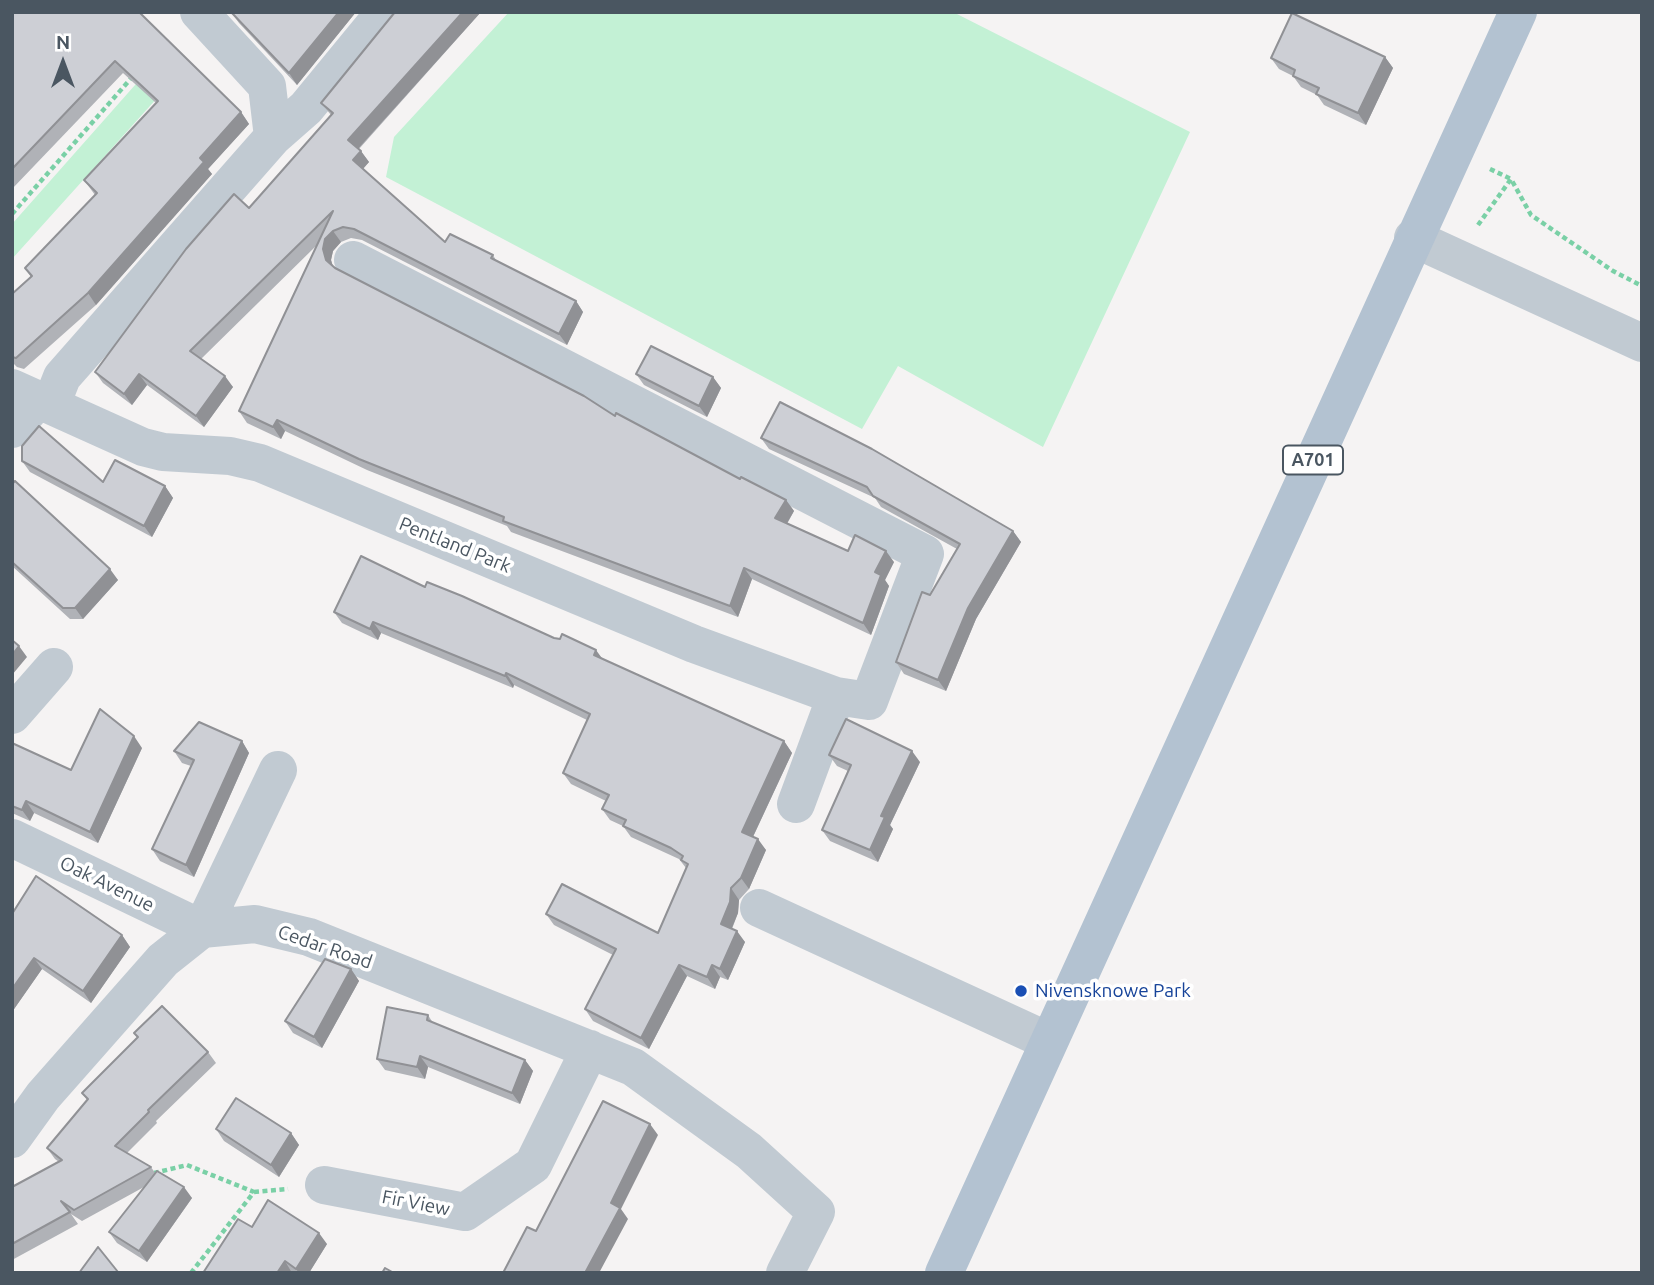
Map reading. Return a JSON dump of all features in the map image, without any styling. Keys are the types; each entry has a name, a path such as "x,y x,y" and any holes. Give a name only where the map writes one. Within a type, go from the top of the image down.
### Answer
{"main road":[{"name":"A701","path":"944,1273 1518,12"}],"lane":[{"path":"199,12 267,86 273,137"},
{"path":"12,429 34,397 62,377 273,137 306,108 385,12"},
{"path":"1413,238 1642,344"},
{"path":"353,260 925,554 796,804"},
{"name":"Pentland Park","path":"34,397 143,447 163,452 230,456 260,463 694,644 853,698"},
{"path":"12,715 54,667"},
{"path":"17,1123 163,960 202,929 278,771"},
{"name":"Oak Avenue","path":"12,838 202,929"},
{"path":"759,908 1048,1041"},
{"name":"Cedar Road","path":"202,929 255,924 309,937 633,1067 749,1151 816,1212 785,1273"},
{"name":"Fir View","path":"324,1185 465,1212 533,1165 590,1049"}],"path":[{"path":"12,214 137,73"},
{"path":"1455,257 1511,179 1531,215 1613,271 1642,286"},
{"path":"143,1176 187,1165 254,1192 191,1273"}],"green space":[{"path":"509,12 953,12 1190,132 1043,447 898,366 862,429 386,177 394,137"},
{"path":"166,50 186,66 12,259 12,224"}],"building":[{"path":"12,12 139,12 241,112 200,158 204,162 88,293 16,358 12,357 12,294 32,276 25,268 97,193 84,180 158,101 115,61 12,169"},
{"path":"231,12 339,12 289,73"},
{"path":"395,12 463,12 348,140 361,151 353,160 445,242 450,234 576,301 559,334 354,229 343,227 333,231 325,239 323,249 326,260 335,268 584,396 615,416 616,413 740,479 741,477 786,500 775,518 848,551 855,535 886,551 875,572 881,575 863,623 744,568 730,606 503,521 504,517 359,459 277,420 273,427 239,411 333,211 190,351 225,376 196,416 139,374 124,394 95,372 186,249 234,194 249,208 333,113 321,103"},
{"path":"1292,13 1385,57 1358,113 1316,94 1319,88 1293,76 1295,70 1271,58"},
{"path":"651,346 713,377 699,406 636,374"},
{"path":"780,402 872,449 1013,531 968,608 938,680 896,662 922,592 930,595 960,544 873,496 867,487 761,438"},
{"path":"39,426 103,482 115,460 165,486 144,526 22,461 22,446"},
{"path":"15,481 110,569 75,608 63,608 12,562 12,484"},
{"path":"361,556 425,587 427,582 554,638 560,639 562,634 596,650 594,655 784,741 742,832 758,839 741,878 731,888 730,902 721,924 737,931 720,969 712,965 707,977 679,965 641,1038 585,1009 616,949 546,914 562,884 658,933 688,864 681,860 683,856 671,848 623,826 626,820 602,809 609,795 563,773 590,714 506,673 505,676 373,622 370,629 334,612"},
{"path":"12,640 19,646 12,655"},
{"path":"100,709 134,736 90,832 26,801 22,810 12,806 12,743 71,770"},
{"path":"846,719 912,751 881,816 885,817 870,850 822,830 851,765 829,755"},
{"path":"199,722 242,741 186,865 152,849 194,760 174,751"},
{"path":"36,876 122,935 83,991 34,958 12,989 12,914"},
{"path":"325,959 351,969 314,1037 285,1021"},
{"path":"162,1006 208,1052 115,1146 151,1167 74,1210 61,1201 70,1212 12,1244 12,1187 62,1160 47,1148 88,1099 82,1093 138,1037 134,1033"},
{"path":"387,1007 428,1015 427,1020 525,1060 512,1093 420,1056 417,1067 377,1059"},
{"path":"236,1098 291,1133 271,1165 216,1129"},
{"path":"603,1101 650,1124 611,1203 620,1208 585,1273 503,1273 527,1227 536,1231"},
{"path":"157,1171 184,1187 139,1251 109,1232"},
{"path":"268,1200 319,1233 296,1269 285,1261 277,1273 203,1273 238,1219 252,1227"},
{"path":"98,1247 118,1272 118,1273 79,1273"}],"place":[{"name":"Nivensknowe Park","path":"1021,991"}]}
